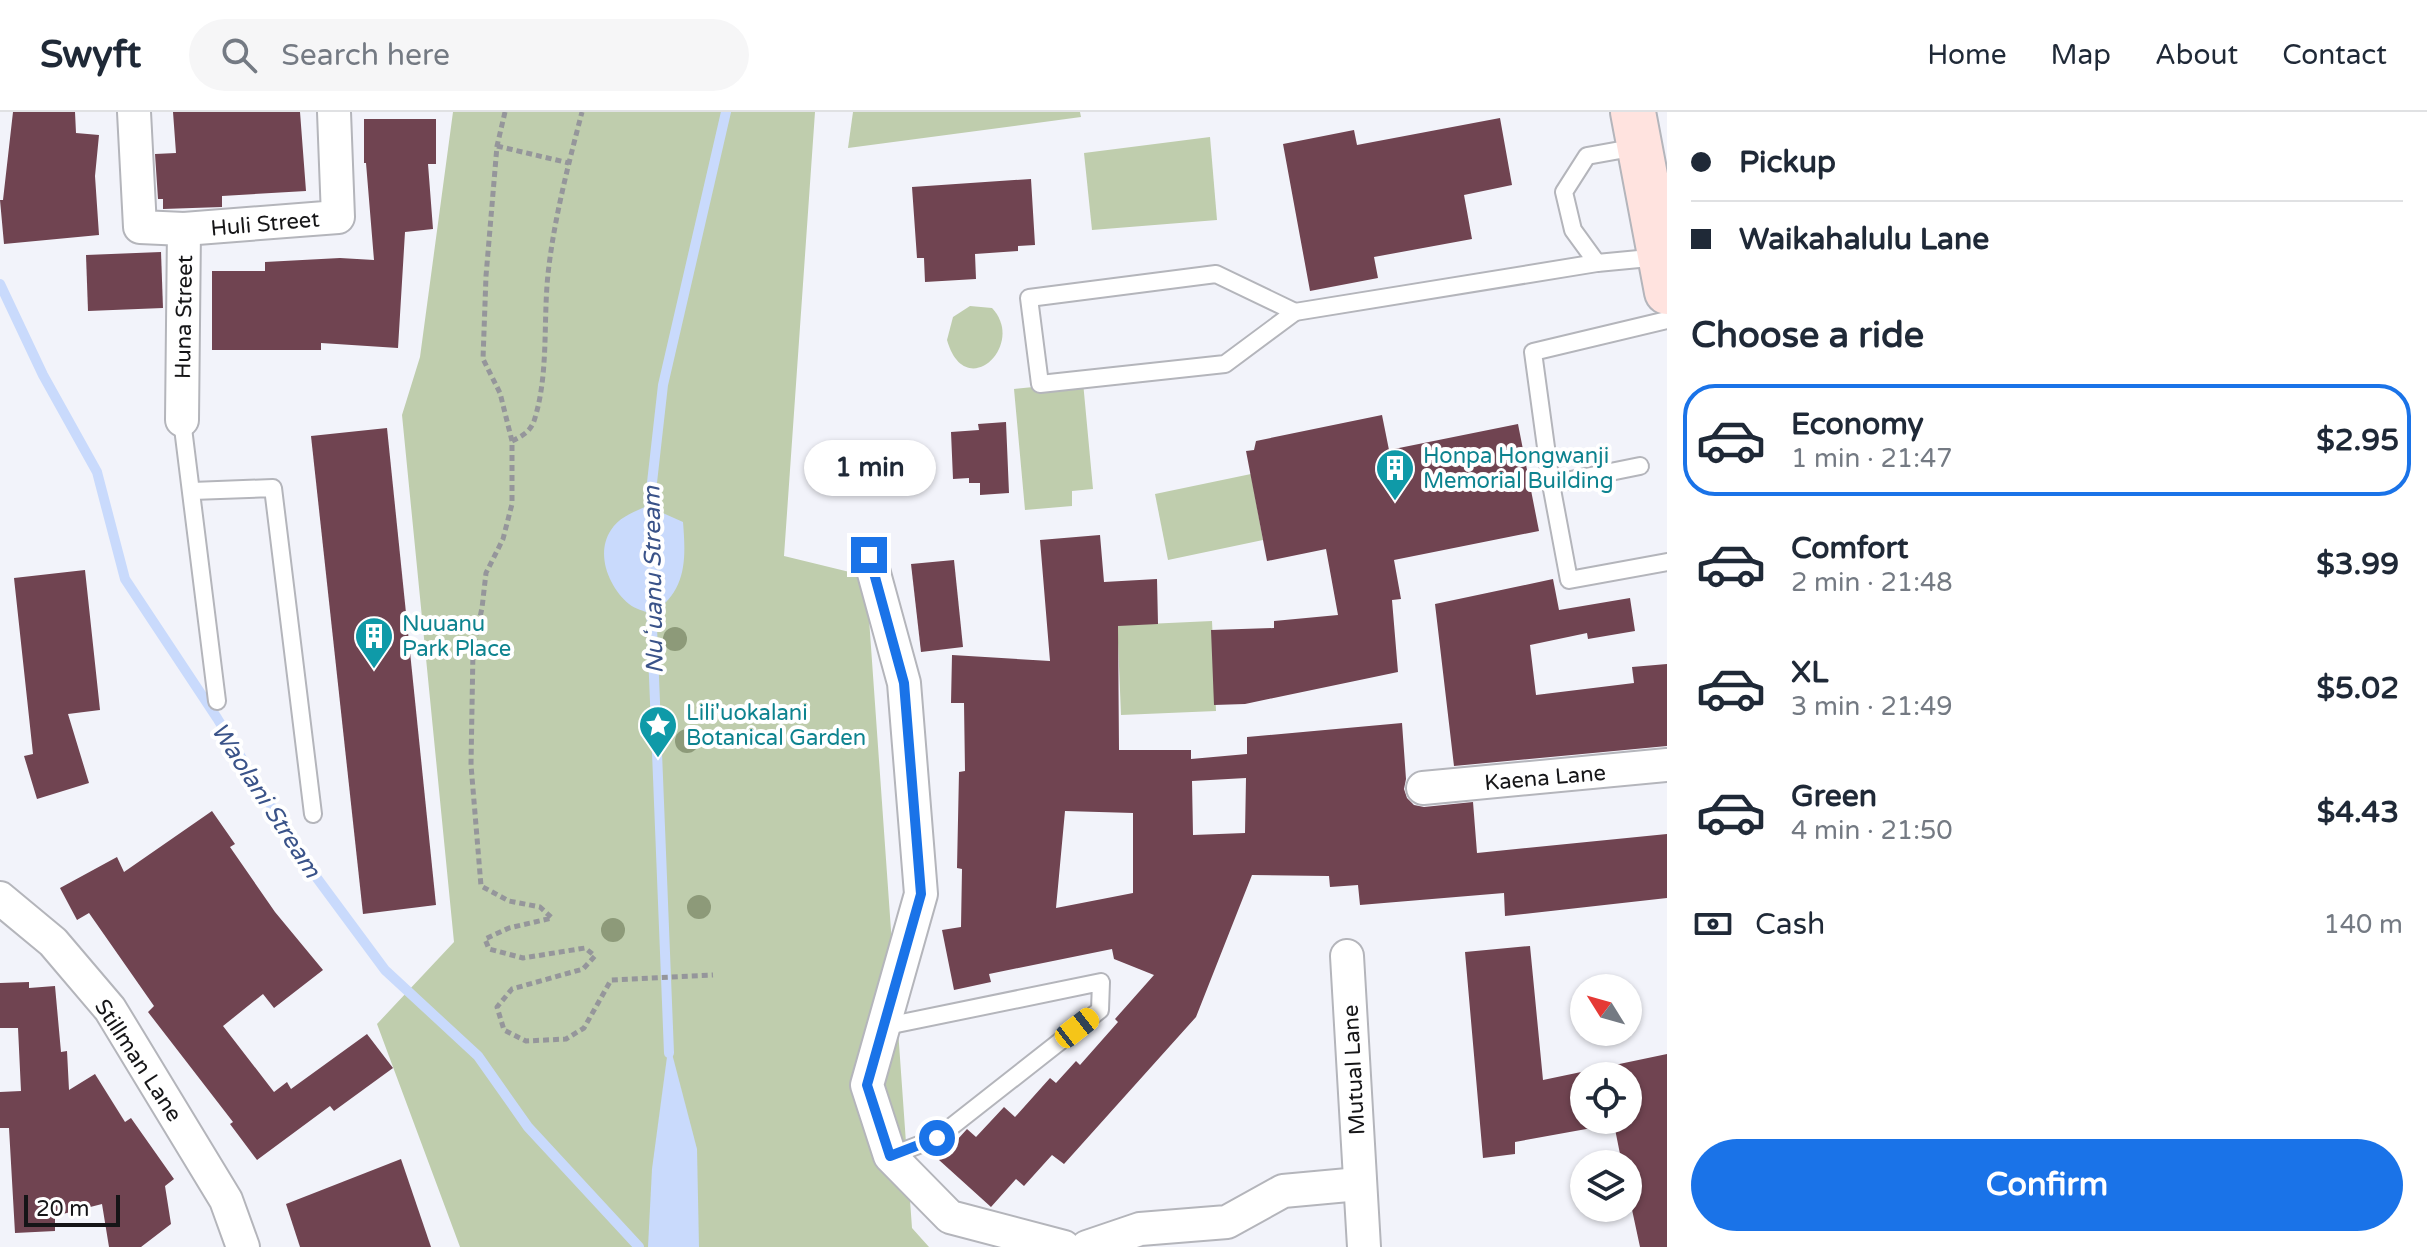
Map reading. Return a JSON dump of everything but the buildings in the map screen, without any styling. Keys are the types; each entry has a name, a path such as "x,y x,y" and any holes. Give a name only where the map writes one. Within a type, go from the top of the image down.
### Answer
{"main road":[{"path":"1635,130 1664,274"}],"street":[{"name":"Huna Street","path":"134,112 140,227 184,229 182,420"},
{"name":"Huli Street","path":"184,229 338,217 334,112"},
{"path":"869,555 904,683 921,894 867,1085 890,1156 950,1217 1064,1247"},
{"name":"Kaena Lane","path":"1423,788 1667,765"},
{"name":"Stillman Lane","path":"0,898 53,942 110,1009 226,1200 243,1247"},
{"name":"Mutual Lane","path":"1347,956 1364,1247"},
{"path":"1087,1247 1140,1229 1227,1222 1283,1191 1359,1184"}],"lane":[{"path":"1597,263 1573,230 1564,192 1587,156 1635,130"},
{"path":"1295,312 1216,274 1029,298 1040,384 1225,364 1295,312 1597,263 1664,274"},
{"path":"1667,320 1533,352 1551,484 1569,580 1667,562"},
{"path":"182,420 217,701"},
{"path":"1551,484 1640,466"},
{"path":"192,491 273,488 313,814"},
{"path":"882,1027 1101,982 1100,1010 937,1138 890,1156"}],"path":[{"path":"505,112 497,146 486,276 483,359 500,393 512,441 512,504 503,539 486,573 473,650 471,765 481,886 509,901 540,907 552,918 509,928 485,939 489,949 523,958 585,948 595,956 583,969 512,989 497,1007 504,1030 526,1041 566,1039 584,1028 611,980 713,975"},
{"path":"512,441 526,434 533,424 557,208 582,112"},
{"path":"497,146 569,163"}],"green space":[{"name":"Lili'uokalani Botanical Garden","path":"453,112 815,112 784,556 866,576 912,1228 929,1247 460,1247 377,1024 454,942 402,415 420,357"},
{"path":"853,112 1080,112 1081,117 848,148"},
{"path":"1210,137 1217,220 1092,230 1084,153"},
{"path":"970,306 992,308 1001,323 1002,338 998,351 989,362 978,368 967,367 956,359 947,340 953,317"},
{"path":"1083,382 1093,489 1072,491 1072,506 1025,510 1014,389"},
{"path":"1251,474 1263,540 1168,560 1155,494"},
{"path":"1212,621 1216,711 1121,715 1118,642 1104,626"}],"water":[{"path":"647,506 683,522 684,536 684,561 678,584 664,605 652,614 634,607 622,597 610,579 604,559 606,539 614,525"},
{"path":"669,1042 697,1149 699,1247 648,1247 652,1169"}],"waterway":[{"name":"Nuʻuanu Stream","path":"648,518 663,385 726,112"},
{"name":"Waolani Stream","path":"0,284 43,375 97,472 125,579 217,718 308,866 385,970 478,1056 528,1127 639,1247"},
{"name":"Nuʻuanu Stream","path":"651,602 669,1053"}],"place":[{"name":"Honpa Hongwanji Memorial Building","path":"1395,502"},
{"name":"Nuuanu Park Place","path":"374,670"},
{"name":"Lili'uokalani Botanical Garden","path":"658,759"}],"route":[{"path":"869,555 904,683 921,894 867,1085 890,1156 937,1138"}]}
